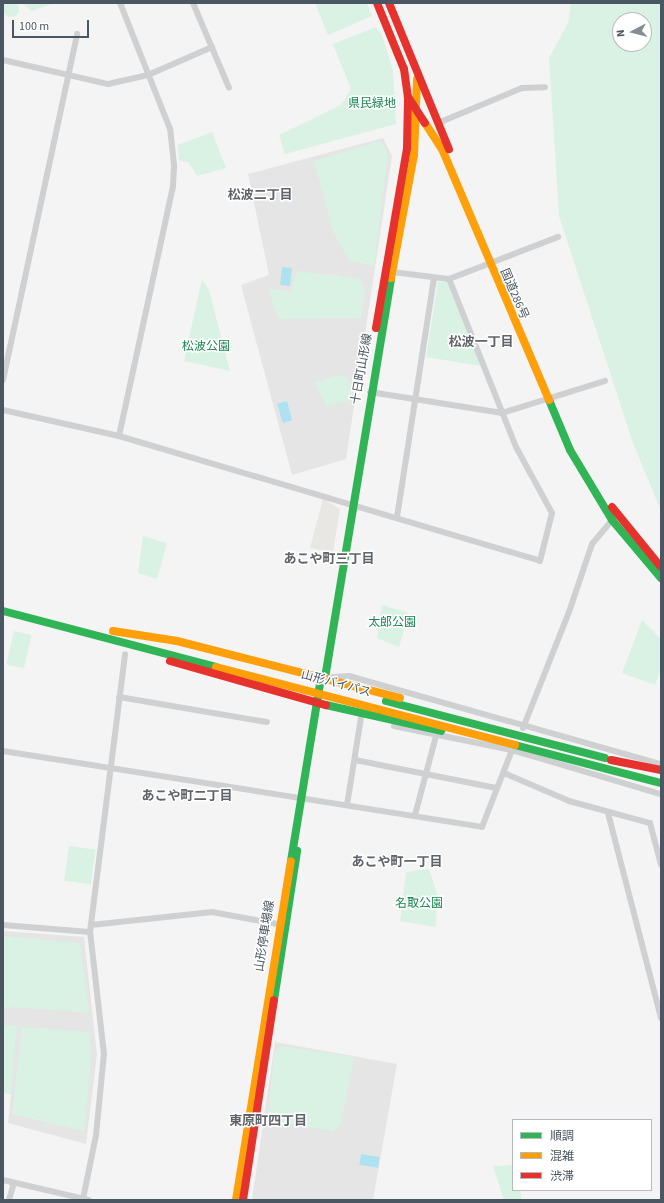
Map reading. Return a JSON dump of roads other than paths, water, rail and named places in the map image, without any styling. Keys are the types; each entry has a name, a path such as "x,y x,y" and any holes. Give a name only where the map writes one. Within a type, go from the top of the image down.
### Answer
{"main road":[{"name":"国道286号","path":"377,3 404,69 408,97 417,113 433,133 491,262 549,399 575,448 615,517 661,578"},
{"name":"国道286号","path":"389,3 438,123 491,262"},
{"name":"十日町山形線","path":"350,503 392,272 414,138 419,85 414,65"},
{"name":"十日町山形線","path":"323,677 407,148 408,97"},
{"path":"414,138 422,130 433,133"},
{"name":"国道286号","path":"615,517 661,567"},
{"name":"山形バイパス","path":"3,604 113,631 305,685"},
{"name":"山形バイパス","path":"3,610 62,626 305,685 500,730 612,764 661,783"},
{"path":"62,626 319,703 397,722 495,739"},
{"path":"113,631 177,641 323,677 469,717 500,730"},
{"name":"山形停車場線","path":"236,1200 323,677"},
{"name":"山形バイパス","path":"336,692 495,739 661,776"},
{"path":"612,764 661,770"},
{"path":"612,764 661,788"},
{"name":"山形停車場線","path":"243,1200 282,925"}],"street":[{"path":"119,436 173,186 170,129 120,3"},
{"path":"193,3 229,88"},
{"path":"3,380 77,34"},
{"path":"3,60 108,84 148,75 212,47"},
{"path":"438,123 522,88 545,87"},
{"path":"392,272 434,279 449,279 558,237"},
{"path":"398,517 414,399 434,279"},
{"path":"3,410 119,436 398,517 540,561 552,513 502,412 449,279"},
{"path":"370,392 502,412 605,381"},
{"path":"523,728 564,626 592,544 615,517"},
{"path":"3,1180 86,1199 96,1135 104,1054 90,928 125,654"},
{"path":"323,677 349,676 523,728 661,764"},
{"path":"119,697 267,722"},
{"path":"319,703 336,712 436,736 512,750 661,794"},
{"path":"347,805 361,718"},
{"path":"415,815 436,736"},
{"path":"3,751 303,800 415,815 482,827 512,750"},
{"path":"354,760 496,788"},
{"path":"504,773 569,801 650,823 661,866"},
{"path":"608,812 661,1018"},
{"path":"3,925 90,928 212,912 282,925"},
{"path":"9,1200 14,1183"}],"water":[{"path":"282,267 292,268 290,286 280,285"},
{"path":"287,401 292,420 283,423 277,404"},
{"path":"361,1154 380,1157 378,1168 359,1165"}],"district":[{"name":"松波二丁目","path":"260,195"},
{"name":"松波一丁目","path":"481,342"},
{"name":"あこや町三丁目","path":"329,559"},
{"name":"あこや町二丁目","path":"187,796"},
{"name":"あこや町一丁目","path":"397,862"},
{"name":"東原町四丁目","path":"268,1121"}],"park label":[{"name":"県民緑地","path":"372,104"},
{"name":"松波公園","path":"206,347"},
{"name":"太郎公園","path":"392,623"},
{"name":"名取公園","path":"419,904"}]}
